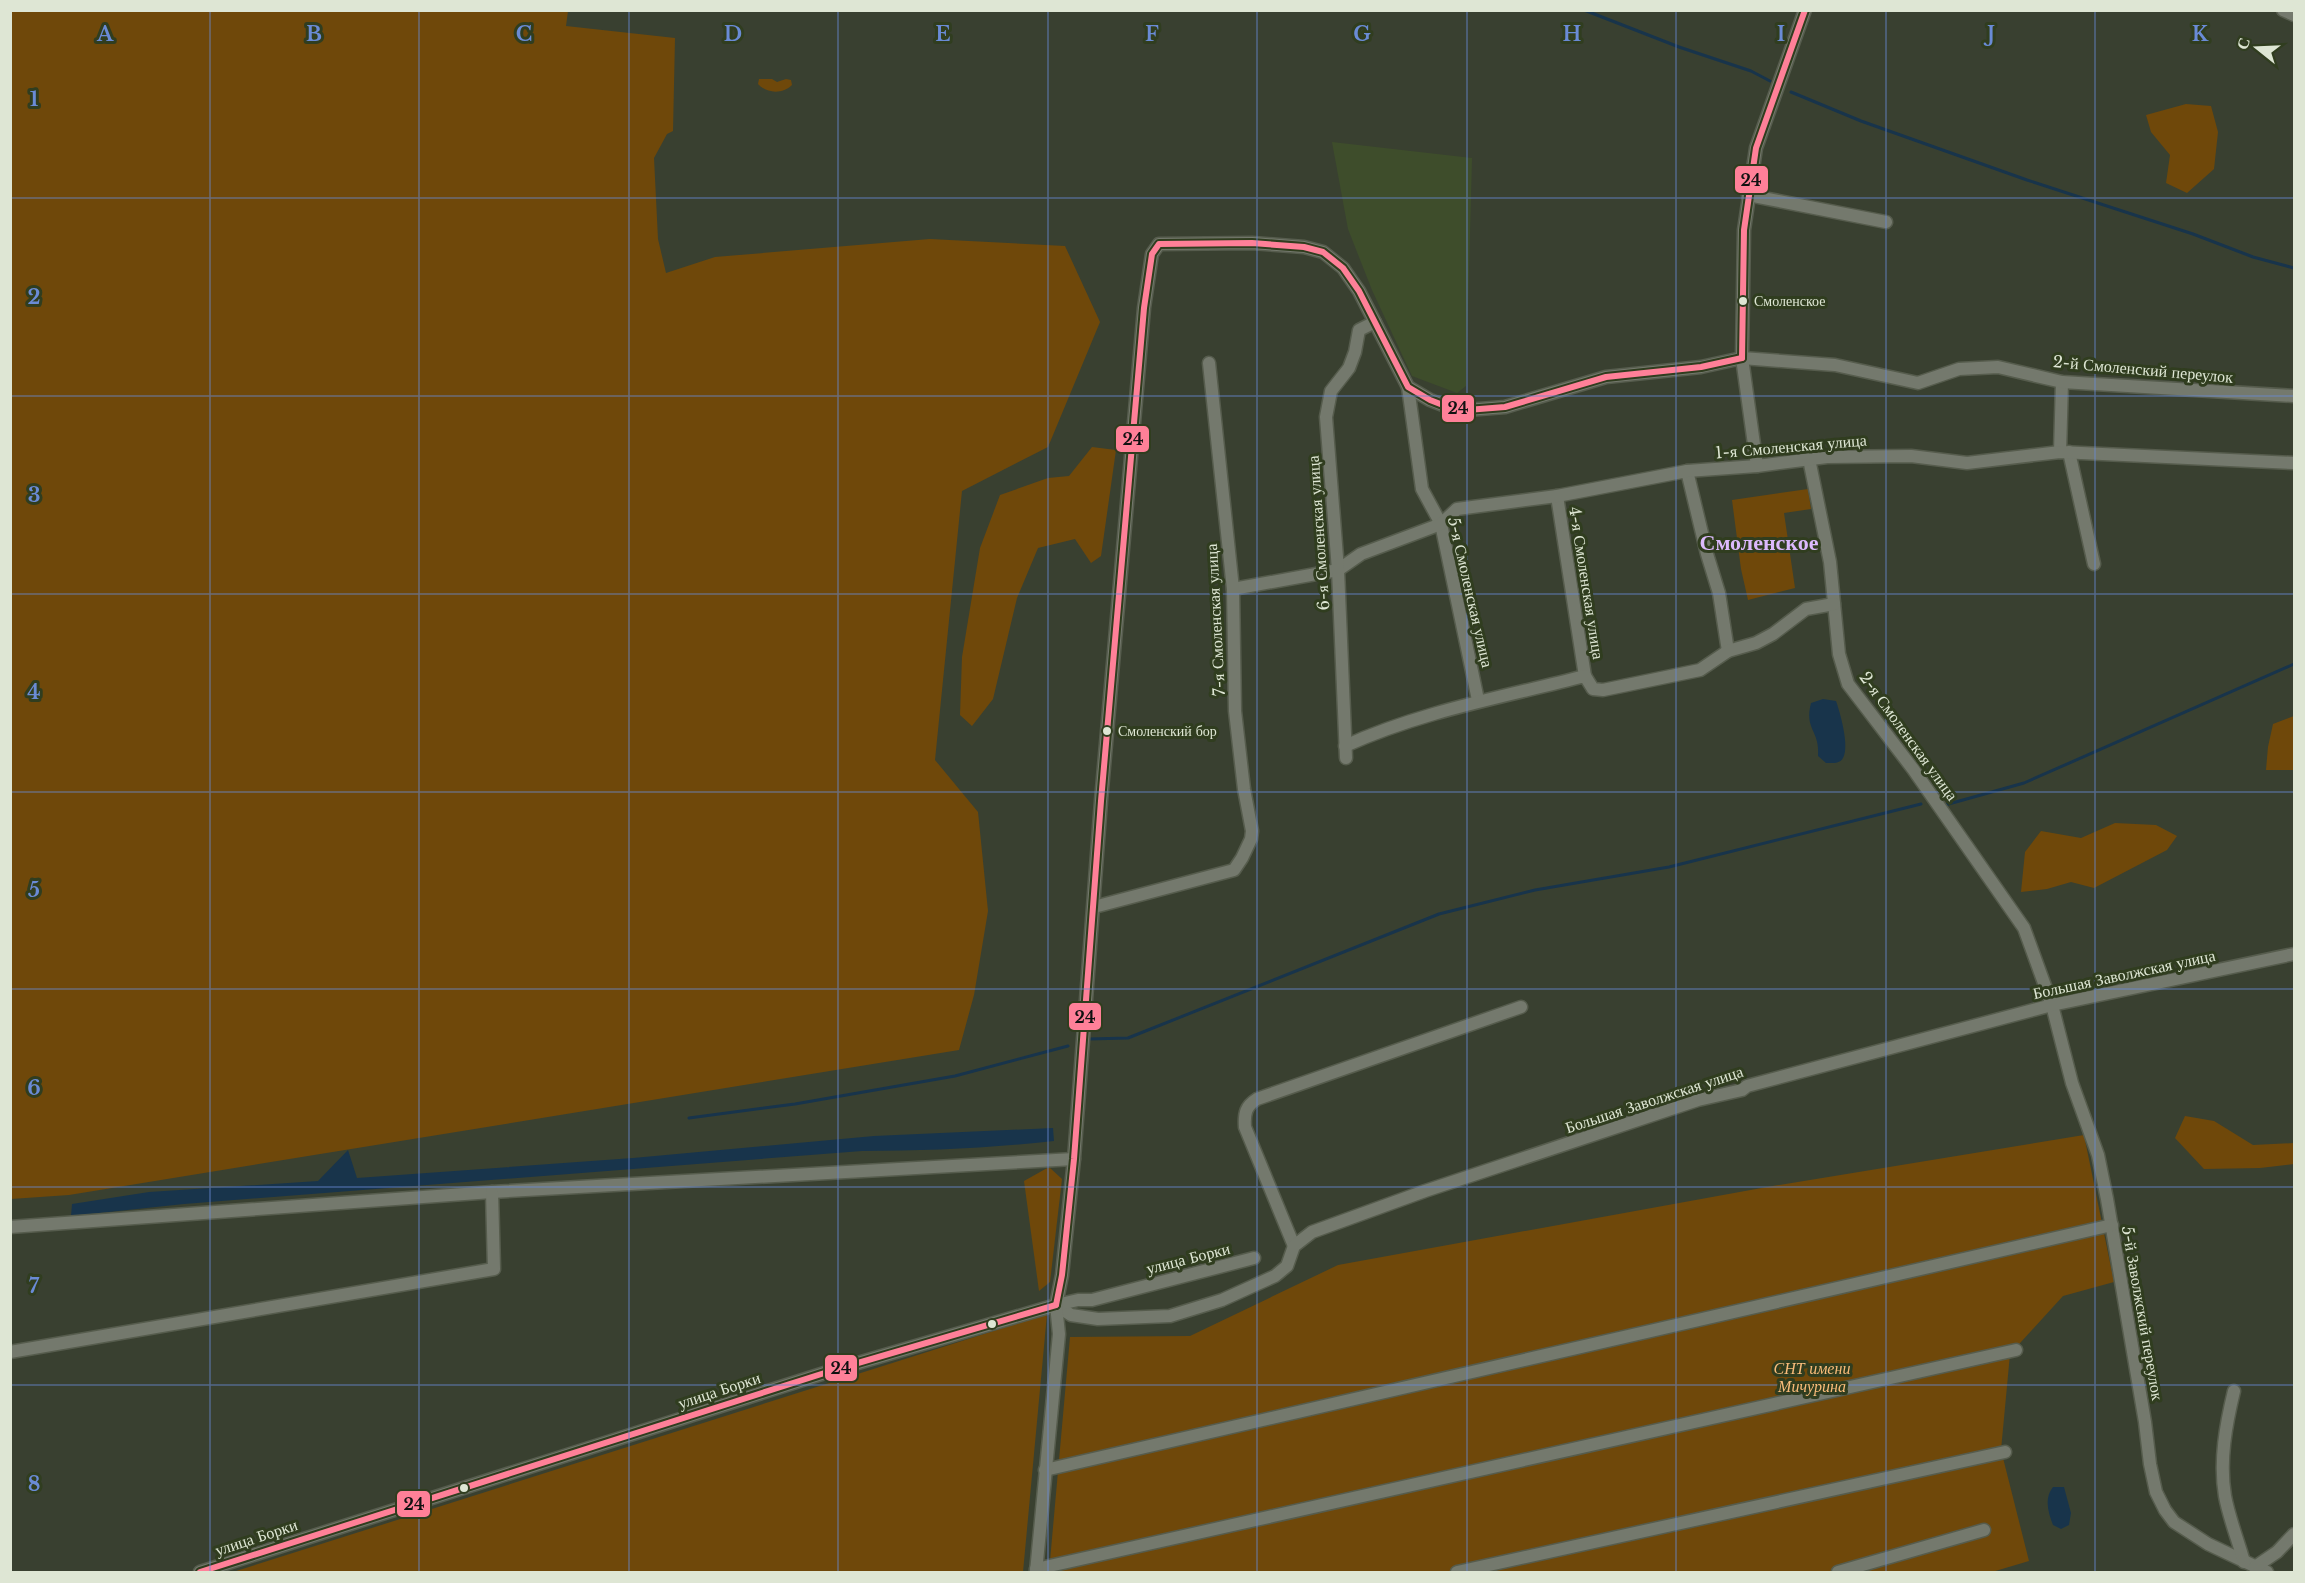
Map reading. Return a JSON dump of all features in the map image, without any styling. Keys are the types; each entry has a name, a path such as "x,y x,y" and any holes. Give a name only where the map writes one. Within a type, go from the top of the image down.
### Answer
{"street":[{"path":"1757,466 1742,358 1744,230 1756,148 1805,10"},
{"path":"2283,10 2295,15"},
{"path":"1748,195 1886,222"},
{"path":"1408,387 1359,291 1343,268 1323,252 1304,247 1252,243 1170,242 1159,244 1152,254 1144,308 1101,801 1074,1159 1062,1275 1056,1305 1059,1334 1036,1571 2016,1350"},
{"name":"6-я Смоленская улица","path":"1375,322 1359,330 1349,368 1331,391 1326,417 1338,570 1346,752 1431,714 1478,700"},
{"name":"2-й Смоленский переулок","path":"1408,387 1448,407 1467,410 1486,409 1505,407 1606,377 1701,367 1742,358 1836,365 1918,383 1959,369 1998,367 2062,382 2295,396"},
{"name":"7-я Смоленская улица","path":"1094,907 1234,870 1246,849 1252,831 1244,789 1235,711 1233,589 1209,363"},
{"path":"2062,382 2065,452 2094,564"},
{"name":"5-я Смоленская улица","path":"1408,387 1422,489 1441,524 1478,700"},
{"name":"1-я Смоленская улица","path":"1338,570 1361,554 1441,524 1457,509 1557,496 1687,471 1757,466 1827,457 1894,456 1967,464 2065,452 2295,464"},
{"name":"2-я Смоленская улица","path":"1809,459 1830,562 1839,654 1848,684 1913,769 2024,928 2052,1005"},
{"path":"1687,471 1719,593 1728,651"},
{"name":"4-я Смоленская улица","path":"1557,496 1585,676"},
{"path":"1233,589 1338,570"},
{"path":"1478,700 1585,676 1593,688 1604,690 1700,670 1728,651 1756,643 1773,634 1806,609 1834,604"},
{"name":"Большая Заволжская улица","path":"1056,1305 1071,1315 1098,1319 1170,1316 1222,1300 1275,1276 1287,1266 1294,1246 1312,1232 1425,1191 1698,1100 2052,1005 2295,954"},
{"name":"5-й Заволжский переулок","path":"2052,1005 2072,1083 2098,1155 2112,1225 2156,1492 2174,1522 2252,1568"},
{"path":"1294,1246 1245,1126 1244,1114 1249,1104 1268,1095 1521,1008"},
{"path":"10,1227 492,1192 1074,1159"},
{"path":"10,1352 495,1269 492,1192"},
{"path":"1045,1470 2112,1225"},
{"name":"улица Борки","path":"200,1572 834,1370 1056,1305 1078,1300 1092,1300 1254,1258"},
{"path":"2234,1390 2227,1420 2223,1476 2225,1496 2252,1568 2277,1552 2295,1534"},
{"path":"1457,1572 2005,1452"},
{"path":"1838,1572 1984,1530"}],"shaded area":[{"path":"1332,142 1472,158 1466,386 1457,393 1412,376 1372,290 1348,229"}],"green space":[{"path":"11,10 568,11 566,26 675,38 673,131 667,134 654,158 658,239 666,273 715,257 930,239 1065,246 1100,322 1048,447 962,491 935,760 978,812 988,911 974,995 959,1050 69,1195 11,1199"},
{"path":"759,79 772,79 777,82 786,79 791,80 792,85 784,90 770,91 758,84"},
{"path":"2186,104 2211,106 2218,132 2214,169 2187,193 2166,183 2170,155 2151,132 2146,115"},
{"path":"1092,447 1116,450 1101,556 1091,563 1075,539 1038,548 1017,598 993,699 972,726 960,715 962,657 980,548 1000,495 1048,478 1069,476"},
{"path":"1808,489 1811,509 1784,513 1795,588 1748,600 1741,569 1732,500"},
{"path":"2294,716 2294,770 2266,770 2273,724"},
{"path":"2115,823 2156,825 2177,836 2167,850 2094,888 2071,882 2047,889 2021,892 2025,852 2041,831 2081,838"},
{"path":"2185,1116 2214,1121 2253,1145 2294,1143 2294,1164 2260,1168 2204,1169 2175,1138"},
{"name":"СНТ имени Мичурина","path":"2084,1135 2114,1282 2063,1296 2010,1354 2001,1450 2029,1561 1992,1572 1049,1572 1070,1337 1190,1336 1338,1265 1767,1187"},
{"path":"1049,1167 1062,1179 1050,1282 1039,1291 1024,1181"},
{"path":"1047,1314 1023,1572 233,1572"}],"water":[{"path":"1823,699 1836,701 1844,730 1845,753 1842,760 1836,763 1826,763 1818,756 1817,741 1809,719 1811,703"},
{"path":"1053,1128 1054,1141 958,1149 862,1151 184,1204 71,1216 72,1204 149,1192 318,1181 348,1150 357,1178 633,1158 874,1136"},
{"path":"2053,1487 2064,1487 2071,1513 2069,1525 2061,1529 2053,1525 2048,1510 2048,1496"}],"waterway":[{"path":"1584,10 1679,47 1751,71 1770,81"},
{"path":"1791,92 1861,121 2027,180 2193,234 2253,257 2294,268"},
{"path":"1945,805 2024,783 2294,664"},
{"path":"1089,1039 1128,1038 1439,914 1535,890 1669,867 1921,804"},
{"path":"689,1118 795,1104 955,1076 1068,1046"}],"transit line":[{"name":"24","path":"1742,358 1744,230 1756,148 1805,10"},
{"name":"24","path":"1056,1305 1062,1275 1074,1159 1101,801 1144,308 1152,254 1159,244 1252,243 1304,247 1323,252 1343,268 1359,291 1408,387 1448,407 1467,410 1505,407 1606,377 1701,367 1742,358"},
{"name":"24","path":"200,1572 834,1370 1056,1305"}],"place":[{"name":"Смоленское","path":"1743,301"},
{"name":"Смоленский бор","path":"1107,731"}],"district":[{"name":"Смоленское","path":"1759,542"}]}
